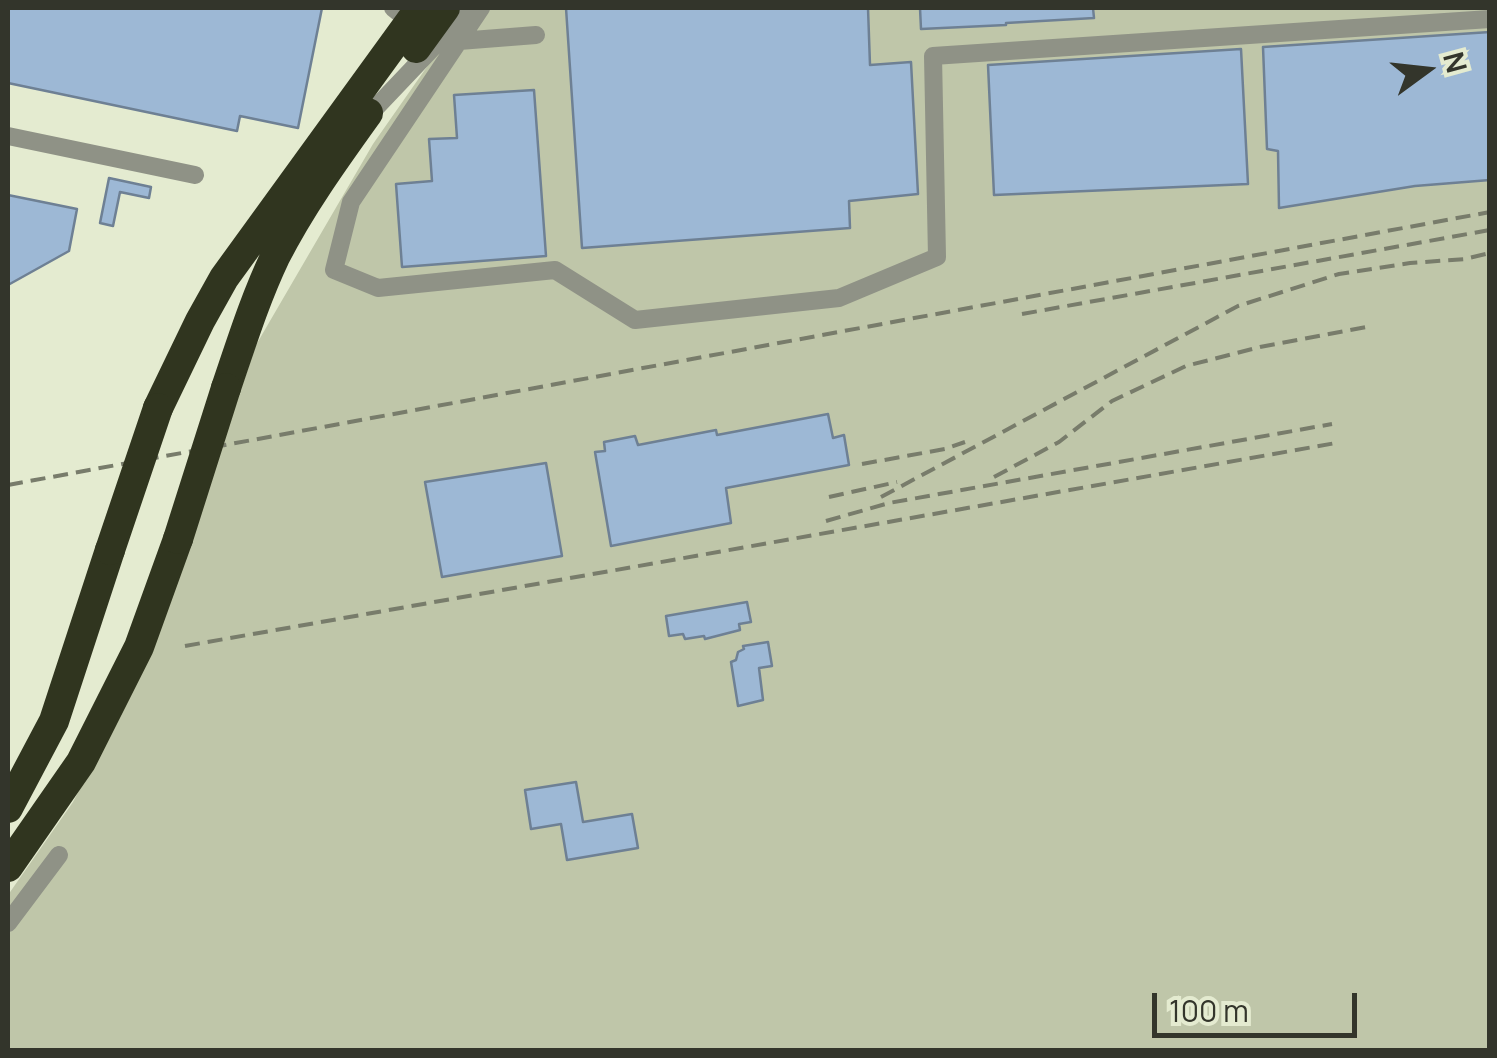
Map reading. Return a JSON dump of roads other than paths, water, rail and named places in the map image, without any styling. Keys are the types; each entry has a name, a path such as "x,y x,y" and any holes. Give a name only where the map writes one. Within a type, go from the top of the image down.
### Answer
{"highway":[{"path":"8,867 81,762 140,647 248,323 274,259 306,203 445,8"},
{"path":"8,808 54,721 158,408 200,321 224,278 403,9"}],"street":[{"path":"361,123 440,40 464,8"},
{"path":"481,8 351,202 334,270 378,288 556,270 634,320 840,298 937,257 933,56 1490,19"},
{"path":"459,41 536,35"},
{"path":"8,136 195,175"},
{"path":"8,923 59,855"}],"railway":[{"path":"8,485 1490,212"},
{"path":"1022,314 1490,230"},
{"path":"881,497 1238,306 1339,274 1490,253"},
{"path":"994,477 1059,442 1112,401 1186,366 1260,347 1372,326"},
{"path":"826,521 889,503 1332,424"},
{"path":"862,464 965,442"},
{"path":"185,646 1336,443"},
{"path":"829,497 897,482"}]}
